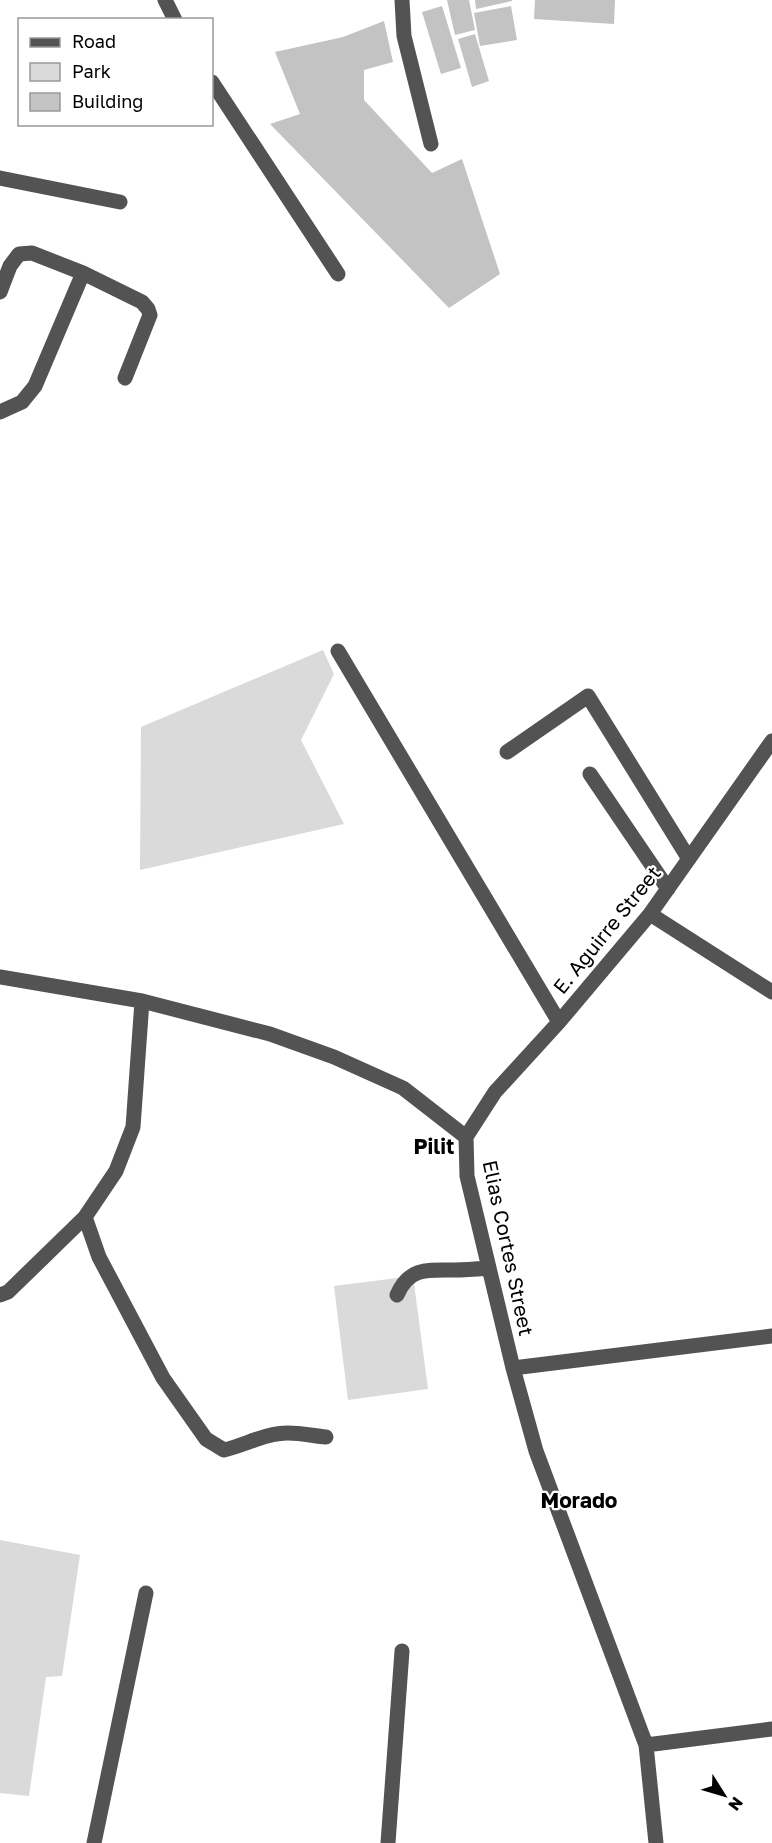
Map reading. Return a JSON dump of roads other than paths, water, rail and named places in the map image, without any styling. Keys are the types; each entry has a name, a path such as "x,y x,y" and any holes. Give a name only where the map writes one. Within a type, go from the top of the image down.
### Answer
{"street":[{"path":"165,0 174,18"},
{"path":"402,0 404,36 431,144"},
{"path":"213,84 338,274"},
{"path":"0,178 120,202"},
{"path":"0,292 10,266 19,254 33,253 137,299 148,309 150,315 125,378"},
{"path":"0,412 22,402 35,386 82,273"},
{"path":"338,651 559,1022"},
{"path":"507,752 588,696 689,859"},
{"name":"E. Aguirre Street","path":"466,1137 495,1092 559,1022 650,914 772,741"},
{"path":"590,774 668,889"},
{"path":"650,914 769,986"},
{"name":"Elias Cortes Street","path":"0,977 142,1001 270,1034 334,1057 403,1088 466,1137 467,1176 513,1368 536,1451 646,1745 656,1843"},
{"path":"0,1295 8,1292 85,1216 116,1172 133,1127 142,1001"},
{"path":"85,1216 99,1257 124,1307 163,1378 206,1439 224,1450 240,1447 264,1437 287,1433 326,1437"},
{"path":"397,1295 402,1284 421,1270 488,1268"},
{"path":"513,1368 772,1336"},
{"path":"94,1843 146,1593"},
{"path":"388,1843 402,1651"},
{"path":"646,1745 772,1730"}],"district":[{"name":"Pilit","path":"434,1147"},
{"name":"Morado","path":"579,1501"}]}
